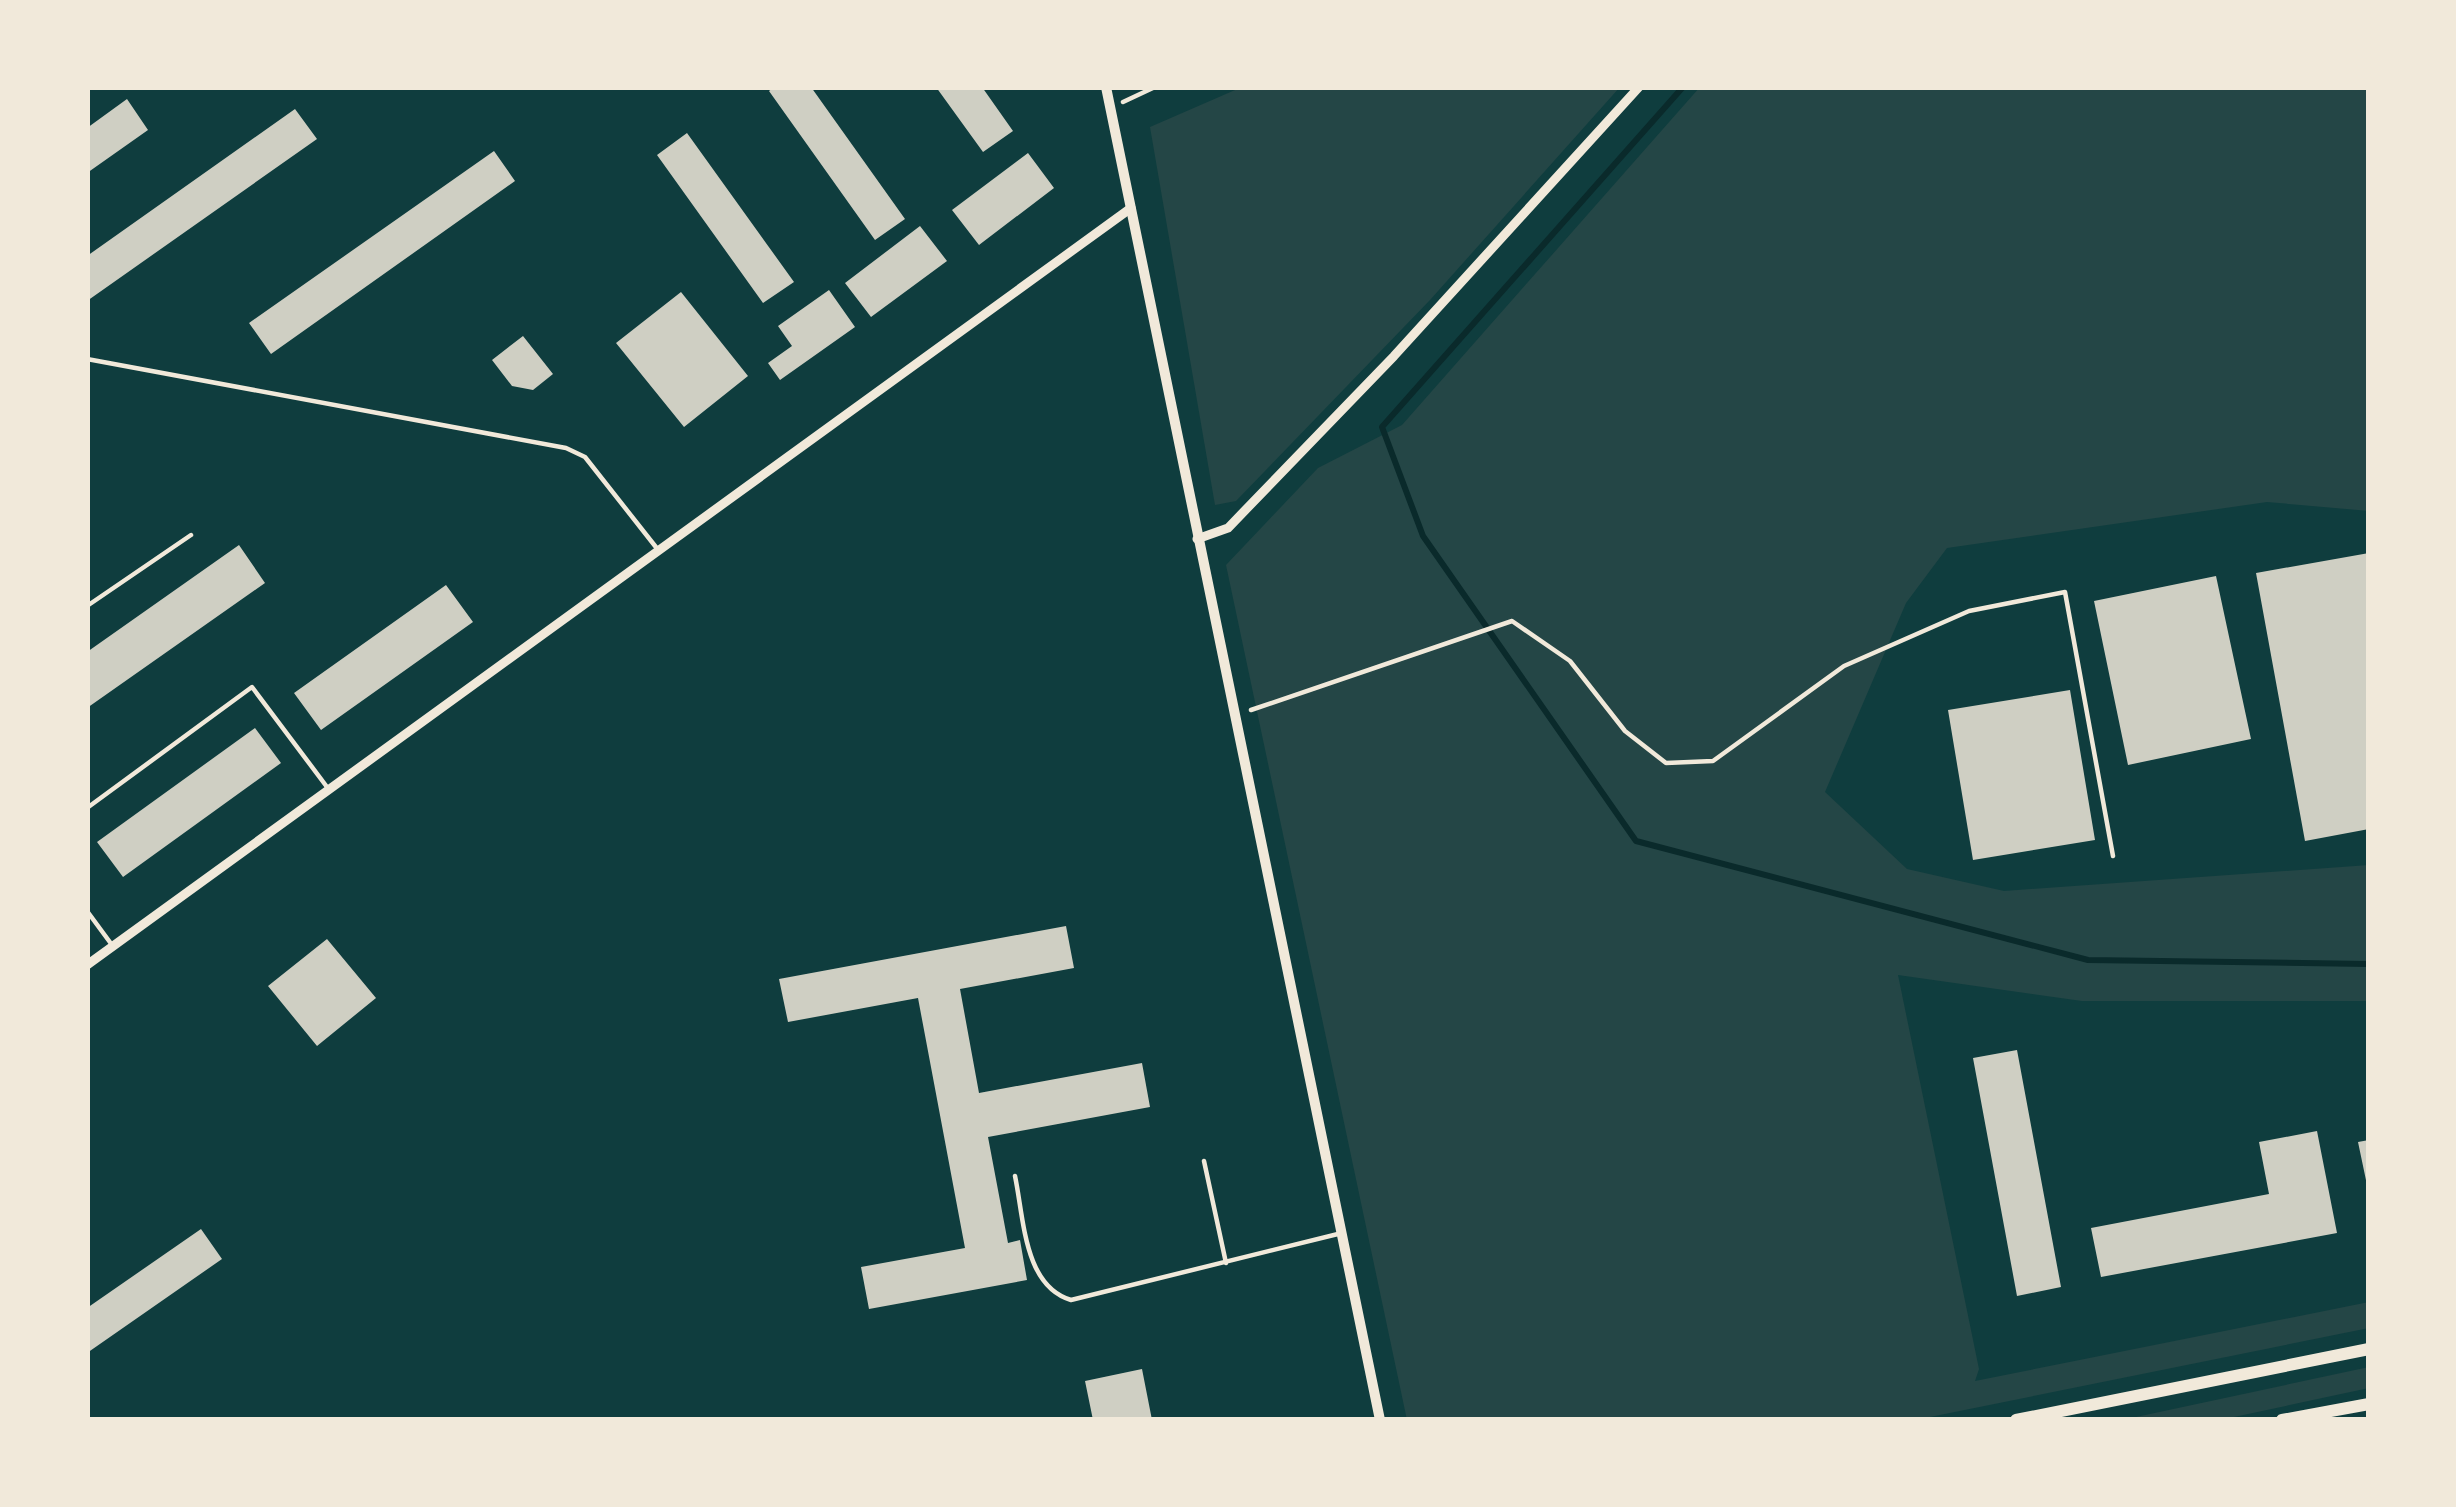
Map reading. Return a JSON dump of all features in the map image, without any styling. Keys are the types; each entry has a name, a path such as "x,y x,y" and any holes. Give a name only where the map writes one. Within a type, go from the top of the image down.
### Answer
{"main road":[{"path":"2016,1420 2081,1414 2369,1349"},
{"path":"2282,1420 2369,1404"}],"street":[{"path":"1106,87 1380,1420"},
{"path":"1197,539 1228,528 1639,87"},
{"path":"87,965 1131,208"}],"lane":[{"path":"87,359 566,448 585,458 658,551"},
{"path":"87,606 190,535"},
{"path":"87,808 252,687 329,790"},
{"path":"87,911 112,946"},
{"path":"1204,1161 1226,1263"},
{"path":"1015,1176 1037,1274 1049,1294 1071,1300 1342,1233"}],"path":[{"path":"1112,107 1155,87"},
{"path":"1234,715 1511,621 1570,661 1625,731 1666,763 1713,761 1844,666 1969,611 2066,592 2113,856"}],"shaded area":[{"path":"1242,87 1620,87 1430,300 1236,501 1215,505 1150,127"},
{"path":"1700,87 2369,87 2369,511 2267,502 1947,548 1906,603 1825,792 1907,869 2004,891 2369,865 2369,1001 2082,1001 1898,975 1979,1369 1975,1381 2369,1302 2369,1328 1915,1420 1407,1420 1226,565 1318,468 1402,425"},
{"path":"2369,1367 2369,1388 2220,1420 2122,1420"}],"building":[{"path":"811,87 905,219 875,240 769,91"},
{"path":"936,87 982,87 1013,131 983,152"},
{"path":"127,99 148,130 87,173 87,128"},
{"path":"295,109 317,139 87,301 87,256"},
{"path":"687,133 794,282 763,303 657,155"},
{"path":"494,151 515,181 271,354 249,323"},
{"path":"1028,153 1054,188 979,245 952,210"},
{"path":"920,226 947,261 871,317 845,283"},
{"path":"829,290 855,327 780,380 768,363 792,346 778,326"},
{"path":"681,292 748,376 684,427 616,343"},
{"path":"523,336 553,374 533,390 512,386 492,360"},
{"path":"239,545 265,583 87,708 87,652"},
{"path":"2369,553 2369,829 2305,841 2256,573"},
{"path":"2216,576 2251,739 2128,765 2094,601"},
{"path":"446,585 473,622 321,730 294,693"},
{"path":"2070,690 2095,840 1973,860 1948,710"},
{"path":"255,728 281,763 123,877 97,842"},
{"path":"1066,926 1074,968 960,989 979,1093 1142,1063 1150,1107 988,1137 1008,1243 1020,1240 1027,1280 869,1309 861,1267 965,1248 918,998 788,1022 779,979"},
{"path":"327,939 376,998 317,1046 268,986"},
{"path":"2017,1050 2061,1287 2017,1296 1973,1058"},
{"path":"2317,1131 2337,1233 2101,1277 2091,1228 2269,1194 2259,1142"},
{"path":"2369,1140 2369,1185 2367,1185 2358,1142"},
{"path":"201,1229 222,1259 87,1353 87,1308"},
{"path":"1142,1369 1152,1420 1093,1420 1085,1381"}],"waterway":[{"path":"1683,87 1382,427 1423,536 1636,841 2088,960 2369,964"}]}
